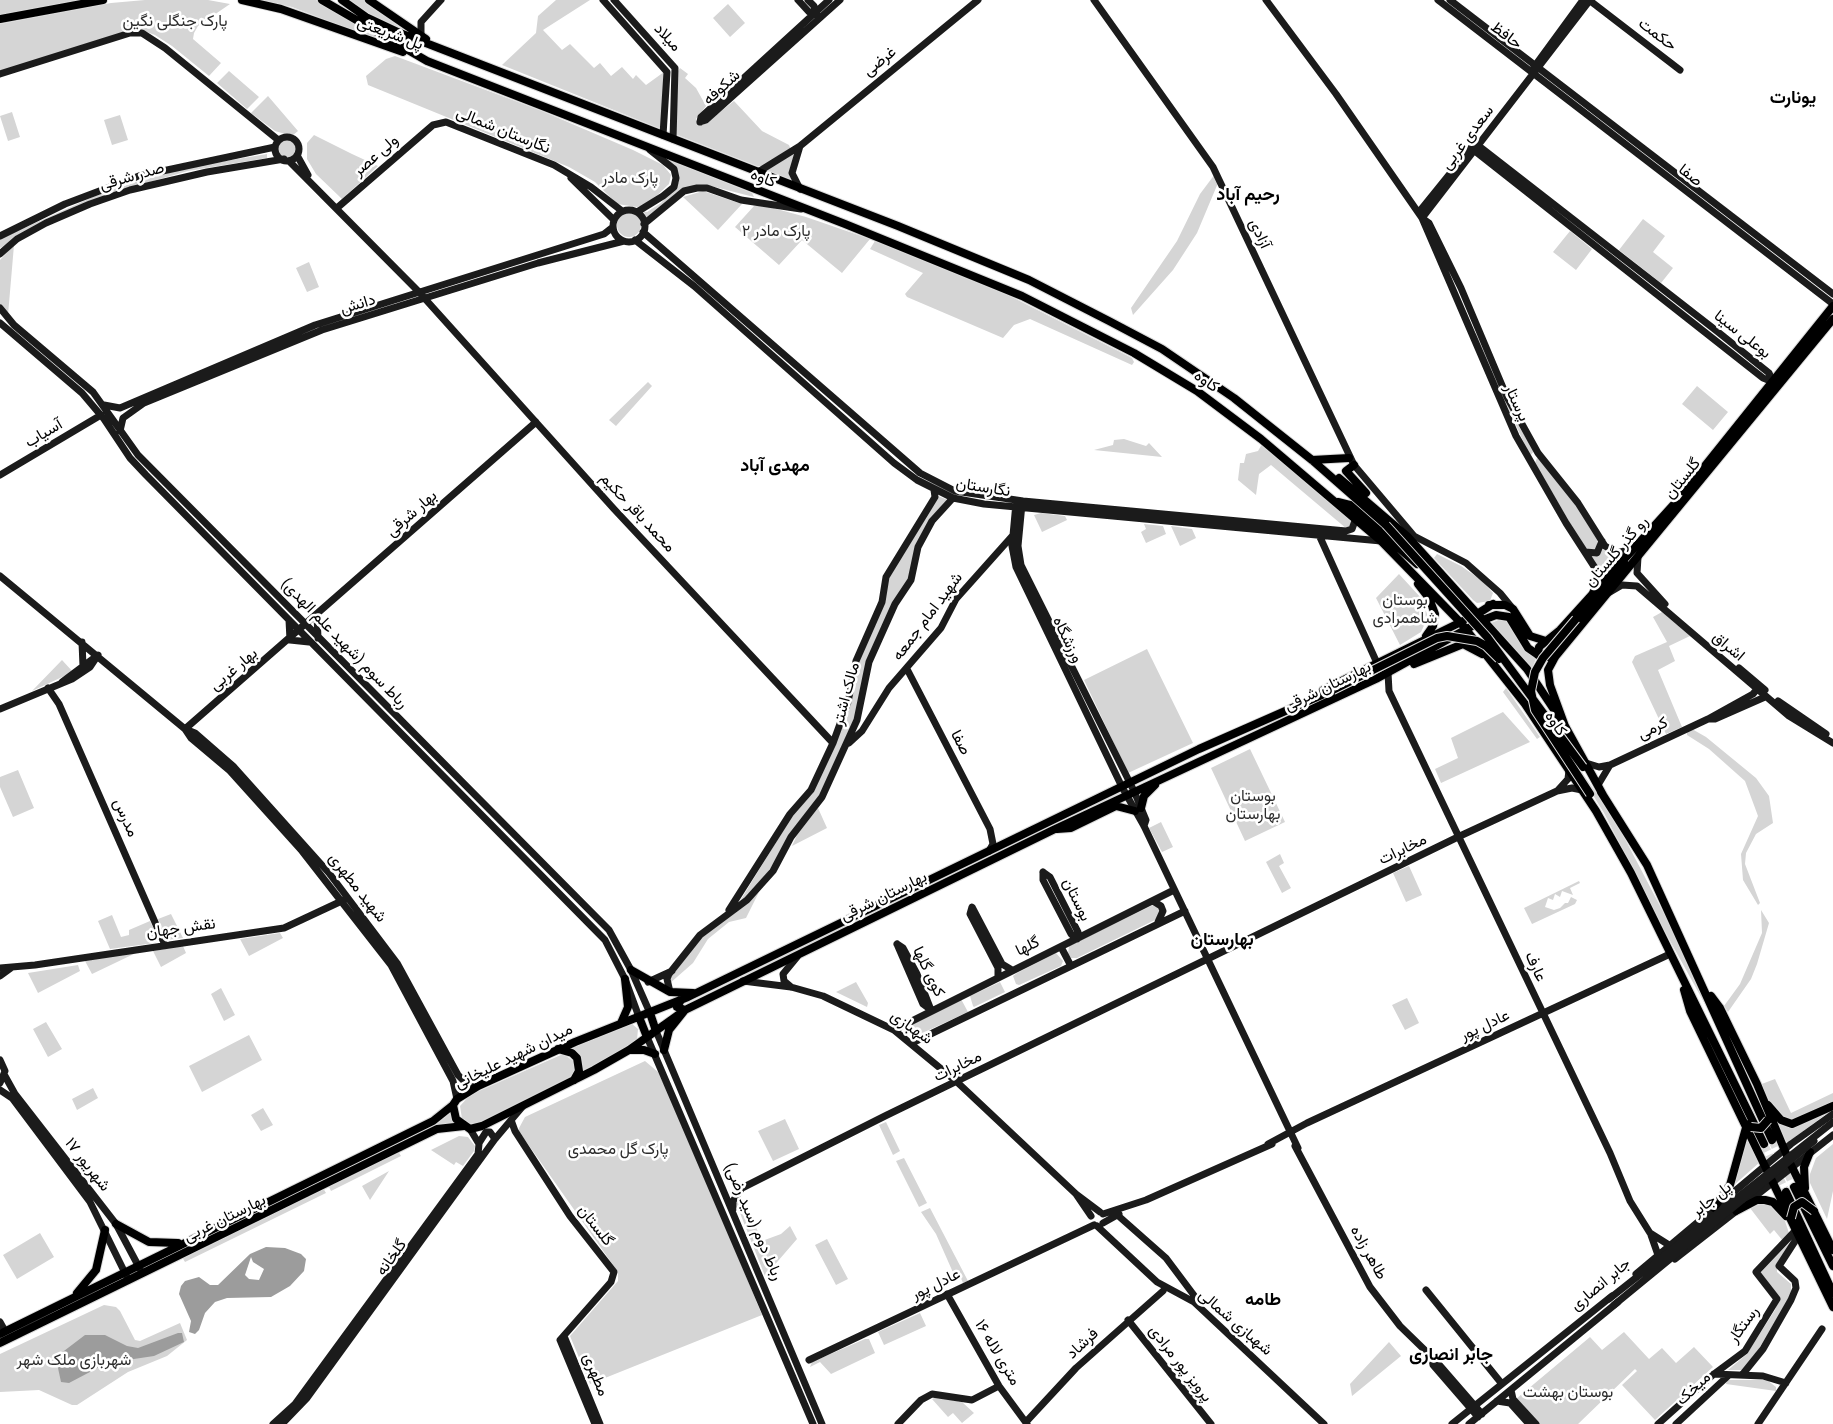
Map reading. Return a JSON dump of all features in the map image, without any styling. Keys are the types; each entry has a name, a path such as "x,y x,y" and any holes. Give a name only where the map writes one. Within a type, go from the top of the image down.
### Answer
{"main road":[{"path":"0,19 103,0"},
{"name":"پل شریعتی","path":"242,0 281,9 426,61"},
{"name":"کاوه","path":"322,0 426,61 1022,296 1134,352 1197,391 1337,502 1381,541 1465,626 1526,704 1569,770 1600,810 1604,825 1631,873 1676,966 1768,1142 1702,985 1647,865 1585,765 1488,638 1386,525 1312,460 1222,390 1142,337 1029,280 440,48"},
{"name":"پل شریعتی","path":"342,0 383,26 440,48"},
{"path":"369,0 440,48"},
{"name":"گلستان","path":"1555,657 1776,384 1833,305"},
{"name":"گلستان","path":"1676,502 1833,319"},
{"path":"1312,460 1352,462"},
{"path":"1312,460 1347,483 1400,529"},
{"path":"1352,462 1346,471 1348,475 1430,561 1527,669 1565,726 1603,795"},
{"path":"1337,502 1350,505 1420,567 1428,567 1430,561"},
{"path":"1538,655 1539,647 1676,502"},
{"name":"رو گذر گلستان","path":"1586,792 1535,710 1531,691 1535,672 1543,658 1640,548 1676,502"},
{"path":"1404,564 1429,598 1435,614 1430,632 1420,640"},
{"path":"1442,602 1453,606 1461,600 1462,596"},
{"path":"1469,604 1478,607 1493,604 1513,609 1530,636 1542,641 1548,640"},
{"path":"1465,626 1493,604"},
{"path":"1478,617 1496,615 1509,617 1528,648 1538,655 1555,657 1548,670 1550,685 1565,726"},
{"name":"بهارستان شرقی","path":"1288,710 1302,700 1420,640 1465,626"},
{"name":"بهارستان شرقی","path":"656,1030 685,1010 1053,830 1128,789 1164,777 1376,679 1412,660 1465,626"},
{"name":"بهارستان شرقی","path":"650,1013 698,993 989,851 1128,789 1437,638 1466,637 1486,646 1528,690"},
{"path":"1485,653 1492,639 1501,640"},
{"path":"1390,671 1403,669 1440,651 1463,644 1478,650 1491,661"},
{"path":"1398,652 1421,646 1422,651 1412,660"},
{"path":"1053,830 1071,828 1116,807 1138,809 1144,796 1164,777"},
{"path":"1676,966 1690,1011 1748,1125 1833,1307"},
{"path":"631,970 648,982 670,992 698,993"},
{"path":"621,1023 628,1007 625,979"},
{"path":"1702,985 1720,1008 1761,1094 1775,1116 1792,1124 1833,1106"},
{"path":"664,1050 669,1030 685,1010 677,1007 681,1000"},
{"path":"467,1128 482,1126 571,1083 629,1050 656,1030 650,1013"},
{"name":"میدان شهید علیخانی","path":"467,1128 456,1119 455,1102 478,1086 558,1049 650,1013"},
{"path":"639,1017 647,1037"},
{"path":"558,1049 572,1053 577,1058 579,1071 571,1083"},
{"path":"629,1050 644,1050 655,1054"},
{"path":"1761,1094 1768,1117 1791,1167 1805,1189 1833,1250"},
{"name":"بهارستان غربی","path":"3,1332 434,1121 455,1102"},
{"path":"1748,1125 1761,1128 1768,1117"},
{"path":"1714,1208 1730,1185 1748,1125"},
{"name":"بهارستان غربی","path":"0,1343 437,1129 467,1128"},
{"path":"1805,1189 1804,1167 1810,1152"},
{"path":"1794,1186 1833,1266"},
{"path":"1786,1192 1833,1293"},
{"path":"1736,1211 1757,1200 1773,1202 1797,1231"},
{"path":"1791,1218 1794,1206 1802,1202 1814,1211"},
{"path":"116,1224 139,1238 157,1244 176,1244 188,1240"},
{"path":"71,1298 96,1270 105,1230"}],"street":[{"path":"421,36 421,22 441,0"},
{"name":"میلاد","path":"603,0 620,12 675,68 673,139"},
{"name":"میلاد","path":"614,0 620,12 668,72 663,135"},
{"path":"798,0 809,12 817,16"},
{"path":"808,0 814,6 817,16"},
{"name":"شکوفه","path":"817,16 829,0"},
{"name":"شکوفه","path":"731,93 706,120 700,122 701,117 817,16 840,0"},
{"name":"غرضی","path":"758,172 800,146 978,0"},
{"name":"آزادی","path":"1094,0 1214,167 1352,462 1414,536 1464,561 1493,586 1513,609"},
{"name":"پرستار","path":"1266,0 1336,94 1420,215 1497,397 1516,436 1597,571 1593,592"},
{"name":"حافظ","path":"1437,0 1534,70"},
{"name":"حافظ","path":"1450,0 1534,70"},
{"path":"1534,70 1583,0"},
{"path":"1534,70 1589,0"},
{"name":"حکمت","path":"1589,0 1680,70"},
{"path":"0,74 130,33 142,33 165,48 276,143 286,160 327,198"},
{"name":"سعدی غربی","path":"1420,215 1534,70"},
{"name":"صفا","path":"1534,70 1830,295 1833,305"},
{"name":"نگارستان شمالی","path":"434,124 446,122 563,170 591,187 622,211"},
{"name":"ولی عصر","path":"337,208 434,124"},
{"path":"664,125 668,128 673,127"},
{"path":"276,143 283,136 292,140 299,149 298,157 307,174 327,198"},
{"name":"صدر شرقی","path":"0,236 65,204 138,176 276,143"},
{"path":"800,146 792,173 800,189"},
{"name":"بوعلی سینا","path":"1475,147 1658,290 1769,373 1776,384"},
{"path":"650,150 674,169 676,178 674,187 637,212 622,211 614,224 616,236 624,241 635,240 644,228 684,191 697,188 707,188 741,200 810,211"},
{"name":"صدر شرقی","path":"0,252 46,223 130,190 207,172 298,157"},
{"name":"نگارستان شمالی","path":"563,170 614,224"},
{"name":"محمد باقر حکیم","path":"327,198 425,298 536,422 834,743"},
{"path":"637,212 644,228"},
{"name":"پرستار","path":"1420,215 1429,223 1461,288 1518,420 1538,453 1578,503 1602,541"},
{"name":"دانش","path":"128,409 315,325 604,234 614,224"},
{"name":"نگارستان","path":"644,228 749,330"},
{"name":"نگارستان","path":"635,240 749,330 920,473 955,491 1019,504"},
{"name":"دانش","path":"104,405 128,409 144,404 322,330 533,265 624,241"},
{"path":"530,256 533,265"},
{"name":"رباط سوم (شهید علم الهدی)","path":"0,308 14,325 93,392 138,455 609,930 631,970 650,1013"},
{"name":"رباط سوم (شهید علم الهدی)","path":"0,323 82,393 130,458 605,940 625,979 639,1017"},
{"name":"نگارستان","path":"756,336 889,459 917,480 952,498 1381,541"},
{"path":"120,431 128,409"},
{"name":"آسیاب","path":"0,475 101,416"},
{"name":"بهار شرقی","path":"300,631 536,422"},
{"path":"889,459 896,452"},
{"name":"مالک اشتر","path":"727,913 790,814 811,790 834,743 848,702 856,662 882,602 886,577 935,497 934,490"},
{"name":"مالک اشتر","path":"672,971 700,935 747,900 773,871 791,837 822,797 861,705 869,662 895,604 911,580 918,547 932,521 952,498"},
{"name":"ورزشگاه","path":"1019,504 1014,534 1015,562 1128,789"},
{"name":"ورزشگاه","path":"1019,504 1018,546 1022,565 1128,789"},
{"name":"نگارستان","path":"1166,518 1346,531 1352,529"},
{"path":"1356,518 1352,529 1358,532 1359,538"},
{"path":"203,532 206,532 220,545 222,539"},
{"name":"شهید امام جمعه","path":"845,747 862,731 889,688 940,628 956,599 1014,534"},
{"path":"1319,535 1377,663"},
{"path":"1585,552 1597,553 1602,541 1610,551 1617,553 1632,549"},
{"path":"225,555 228,552 240,558"},
{"path":"993,557 1005,554 1015,562"},
{"path":"1606,595 1622,585 1640,583 1635,570 1638,556"},
{"name":"شهید مطهری","path":"0,576 234,767 294,833 405,975 458,1075 464,1081 478,1086"},
{"name":"اشراق","path":"1640,583 1765,697 1803,726 1833,743"},
{"name":"اشراق","path":"1640,583 1780,703 1833,738"},
{"path":"1493,586 1496,595 1493,604"},
{"path":"317,616 318,638"},
{"path":"289,620 290,640 311,642"},
{"name":"بهار غربی","path":"185,729 300,631"},
{"path":"82,642 86,667"},
{"path":"0,709 59,684 86,667 98,655"},
{"path":"86,667 109,665"},
{"name":"صفا","path":"907,669 990,830"},
{"path":"1389,691 1390,671"},
{"path":"1376,679 1389,691"},
{"path":"59,684 59,704"},
{"path":"48,688 59,704"},
{"name":"کرمی","path":"1585,765 1599,767 1610,765 1708,719 1753,694 1757,689"},
{"name":"عارف","path":"1389,691 1610,1153 1630,1201 1650,1233 1669,1245"},
{"name":"کرمی","path":"1708,719 1715,719 1765,697"},
{"path":"848,702 861,705"},
{"name":"مدرس","path":"59,704 165,945"},
{"path":"411,744 415,745 418,739"},
{"path":"426,760 433,754"},
{"path":"1598,784 1610,765"},
{"path":"1557,791 1568,779 1569,770"},
{"path":"1557,791 1572,788 1586,792"},
{"name":"طاهر زاده","path":"1128,789 1290,1133 1370,1287 1400,1326 1436,1361 1480,1415"},
{"name":"مخابرات","path":"742,1188 1229,948 1557,791"},
{"path":"990,830 1004,844"},
{"path":"989,851 993,844 990,830"},
{"name":"بوستان","path":"1051,886 1071,934 1077,939"},
{"name":"گلها","path":"894,1030 1174,890"},
{"name":"شهید مطهری","path":"346,900 391,965 453,1082 455,1102"},
{"name":"نقش جهان","path":"0,968 284,928 346,900"},
{"path":"1153,901 1161,906 1163,911 1156,924"},
{"path":"998,977 998,968 970,914 972,906 1002,964 1012,970"},
{"path":"912,1043 1185,911"},
{"path":"1061,947 1071,966"},
{"path":"790,987 784,981 783,974 802,952"},
{"name":"عادل پور","path":"1146,1200 1670,954"},
{"path":"0,976 11,968"},
{"path":"648,982 672,971"},
{"path":"670,992 667,979 672,971"},
{"name":"کوی گلها","path":"914,976 923,1004 931,1010"},
{"name":"شهبازی","path":"743,981 790,987 824,996 894,1030 957,1082 1076,1194 1101,1213"},
{"path":"632,996 639,1000 642,993"},
{"name":"رباط دوم (سید رضی)","path":"656,1030 722,1182 822,1424"},
{"name":"رباط دوم (سید رضی)","path":"647,1037 670,1086 813,1424"},
{"name":"۱۷ شهریور","path":"0,1059 5,1067 2,1079 116,1224 143,1274"},
{"path":"670,1086 678,1082"},
{"name":"۱۷ شهریور","path":"0,1090 12,1098 90,1202 129,1281"},
{"name":"گلخانه","path":"282,1424 308,1398 495,1139 523,1106"},
{"name":"جابر انصاری","path":"1456,1421 1609,1299 1669,1245 1784,1150 1833,1114"},
{"path":"502,1130 515,1131 511,1120"},
{"name":"پل جابر","path":"1609,1299 1833,1122"},
{"name":"پل جابر","path":"1614,1305 1833,1127"},
{"path":"467,1128 479,1144 486,1132 490,1132 495,1139"},
{"name":"گلستان","path":"515,1131 570,1216 614,1272 611,1282 562,1338"},
{"name":"جابر انصاری","path":"1469,1424 1614,1305 1833,1135"},
{"name":"گلخانه","path":"273,1424 295,1404 477,1154 479,1144"},
{"path":"722,1182 729,1188 742,1188"},
{"path":"733,1209 733,1201 742,1188"},
{"name":"شهبازی","path":"1076,1194 1095,1222"},
{"path":"1101,1213 1116,1213 1146,1200"},
{"path":"1095,1222 1146,1200"},
{"path":"1126,1221 1129,1209"},
{"path":"1095,1222 1101,1213"},
{"path":"1095,1222 1101,1213"},
{"name":"شهبازی شمالی","path":"1116,1213 1166,1258 1195,1299 1325,1424"},
{"path":"105,1230 107,1222 116,1224"},
{"name":"عادل پور","path":"809,1360 1095,1222"},
{"name":"شهبازی شمالی","path":"1095,1222 1157,1282 1194,1302 1325,1424"},
{"path":"1742,1375 1763,1349 1796,1288 1795,1281 1779,1266 1797,1231"},
{"name":"رستگار","path":"1658,1424 1714,1374 1745,1351 1777,1299 1755,1272 1797,1231"},
{"path":"1650,1233 1658,1255"},
{"path":"116,1253 121,1255 130,1248"},
{"path":"1176,1293 1176,1286 1185,1282"},
{"path":"1426,1290 1502,1384"},
{"name":"فرشاد","path":"1027,1423 1076,1368 1163,1291"},
{"name":"۱۶ متری لاله","path":"947,1294 999,1386 1027,1423"},
{"name":"پرویز پور مرادی","path":"1128,1320 1211,1424"},
{"path":"0,1322 3,1332"},
{"path":"1758,1424 1822,1329"},
{"name":"مطهری","path":"562,1338 595,1424"},
{"name":"مطهری","path":"562,1338 600,1424"},
{"path":"794,1357 809,1360 802,1376"},
{"path":"1714,1374 1772,1377 1786,1383"},
{"name":"میخک","path":"1676,1424 1729,1375"},
{"path":"898,1424 921,1400 932,1394 972,1400 999,1386"},
{"path":"1511,1390 1513,1400 1536,1424"},
{"path":"1456,1421 1466,1399 1488,1395"},
{"path":"1497,1401 1510,1403 1529,1424"}],"green space":[{"path":"0,0 81,0 0,15"},
{"name":"پارک جنگلی نگین","path":"145,0 208,0 230,4 198,26 194,33 193,39 221,63 209,76 172,46 155,35 141,30 127,31 0,71 0,24 111,3"},
{"path":"261,0 316,0 393,46 292,7"},
{"path":"349,0 364,0 407,33 375,18"},
{"path":"556,0 590,0 543,30 562,50 570,44 594,68 600,63 611,76 622,67 633,79 636,75 646,85 664,72 661,129 502,65 536,33 538,16"},
{"path":"728,4 745,23 730,37 713,18"},
{"name":"پارک مادر","path":"395,56 542,111 633,150 663,165 671,175 669,184 648,204 637,207 617,204 595,182 569,167 368,85 366,76 386,59"},
{"path":"680,68 688,74 685,78 696,88 706,106 696,119 700,125 734,101 762,131 789,145 791,150 765,166 757,166 675,134"},
{"path":"229,71 259,97 247,109 217,83"},
{"path":"268,96 298,131 292,136 275,131 251,113"},
{"path":"12,112 20,137 8,141 0,116"},
{"path":"120,115 128,140 112,145 104,120"},
{"path":"314,135 378,166 342,199 316,174 307,159 307,143"},
{"path":"287,140 293,143 296,149 293,155 287,158 281,155 278,149 281,143"},
{"path":"795,152 791,168 794,181 767,170"},
{"path":"267,154 267,158 188,171 111,193 0,248 0,239 95,196 150,177 196,166"},
{"path":"667,159 752,193 754,197 711,186 698,186 675,194 647,218 643,211 647,212 661,203 679,182 679,176"},
{"path":"1215,174 1218,183 1197,233 1173,270 1133,315 1131,308 1177,241 1200,194"},
{"path":"703,191 742,204 718,230 683,197"},
{"name":"پارک مادر ۲","path":"762,205 870,239 842,273 802,240 779,265 735,227 754,206"},
{"path":"624,213 634,213 641,220 641,230 634,237 624,237 617,230 617,220"},
{"path":"1643,219 1665,236 1653,252 1673,268 1661,283 1619,250"},
{"path":"1570,231 1592,249 1576,270 1553,252"},
{"path":"875,241 1008,295 1132,358 1134,362 1132,365 1030,319 1014,325 1003,338 907,297 905,294 923,273 870,249"},
{"path":"14,245 8,315 0,304 0,260"},
{"path":"309,262 319,287 307,292 296,268"},
{"path":"1476,333 1515,420 1534,451 1530,456 1474,334"},
{"path":"648,382 652,386 616,426 609,420"},
{"path":"1697,386 1728,412 1713,430 1682,404"},
{"path":"1124,439 1146,446 1149,443 1162,457 1094,450 1113,445 1114,440"},
{"path":"1262,444 1351,520 1352,523 1347,529 1271,465 1259,474 1256,495 1238,480 1240,463 1244,463 1246,454 1258,451"},
{"path":"1537,458 1577,505 1598,540 1596,550 1585,549 1535,463"},
{"path":"938,496 948,500 926,528 912,573 866,664 854,721 819,798 767,873 747,897 740,901 792,816 813,793 848,714 858,661 889,577"},
{"path":"1041,513 1065,516 1067,520 1042,532 1034,515"},
{"path":"1144,524 1163,526 1166,534 1146,543 1141,532 1146,529"},
{"path":"1171,526 1192,529 1196,538 1180,546"},
{"path":"1603,549 1618,558 1600,578 1599,568 1590,557 1598,556"},
{"path":"1437,554 1461,566 1481,580 1493,593 1490,601 1477,603 1473,600 1434,558"},
{"name":"بوستان شاهمرادی","path":"1399,574 1422,599 1428,617 1421,632 1400,645 1376,598"},
{"path":"1662,612 1690,636 1669,646 1675,661 1658,670 1682,727 1666,734 1632,662 1635,656 1667,642 1653,617"},
{"path":"1501,619 1512,624 1536,659 1531,670 1491,623"},
{"path":"1147,649 1193,743 1128,773 1084,680"},
{"path":"62,660 73,672 32,691"},
{"path":"1506,688 1540,737 1537,739 1503,692"},
{"path":"1503,712 1530,742 1441,783 1435,769 1458,758 1451,738"},
{"path":"1549,725 1609,811 1624,837 1682,948 1711,1015 1659,921 1604,813"},
{"path":"1692,729 1706,737 1756,778 1769,796 1773,823 1756,834 1746,853 1745,864 1760,903 1758,905 1743,880 1741,854 1758,816 1745,781 1709,749 1687,735 1687,732"},
{"name":"بوستان بهارستان","path":"1250,749 1285,822 1245,841 1211,768"},
{"path":"18,770 34,808 13,817 0,787 0,777"},
{"path":"818,808 827,828 792,846 797,835"},
{"path":"1161,822 1173,847 1162,852 1149,828"},
{"path":"1280,854 1284,863 1279,866 1291,888 1282,893 1266,862"},
{"path":"1409,866 1422,895 1406,902 1393,873"},
{"path":"1579,881 1580,883 1570,888 1573,895 1562,891 1560,897 1555,894 1553,900 1548,898 1545,907 1554,910 1560,908 1568,903 1571,897 1577,900 1575,904 1532,924 1524,908"},
{"path":"759,892 746,918 729,922 708,939 693,963 669,984 671,974 699,940"},
{"path":"1155,904 1160,912 1155,920 1077,958 1071,958 1068,954 1069,946"},
{"path":"1761,910 1769,923 1757,964 1751,979 1728,1012 1724,1006 1740,984 1762,933"},
{"path":"171,914 183,938 167,940 158,919"},
{"path":"112,915 121,937 129,935 129,930 150,921 159,939 155,943 110,949 98,921"},
{"path":"280,933 283,938 249,956 240,939"},
{"path":"183,946 186,953 161,967 153,951"},
{"path":"138,952 92,974 85,961"},
{"path":"1056,953 1063,961 1061,966 1019,985 1016,984 1013,976"},
{"path":"78,965 80,971 38,993 28,973"},
{"path":"856,982 868,1003 867,1007 836,992"},
{"path":"1000,982 1005,992 973,1006 970,996"},
{"path":"221,988 235,1015 224,1021 211,994"},
{"path":"1407,998 1419,1023 1405,1030 1392,1005"},
{"path":"961,999 968,1012 916,1036 905,1028"},
{"path":"46,1022 62,1049 48,1057 33,1029"},
{"path":"631,1023 638,1029 637,1040 579,1075 581,1070 566,1048"},
{"path":"249,1035 262,1060 202,1092 189,1066"},
{"path":"563,1054 575,1062 576,1069 572,1077 482,1122 470,1124 462,1119 460,1106 470,1095"},
{"name":"پارک گل محمدی","path":"645,1061 658,1072 680,1117 762,1315 590,1384 570,1336 618,1281 618,1272 518,1130 525,1117"},
{"path":"1775,1079 1791,1113 1833,1093 1833,1102 1811,1114 1789,1121 1783,1119 1766,1100 1759,1085"},
{"path":"93,1088 98,1098 77,1110 72,1099"},
{"path":"263,1108 273,1125 261,1131 251,1115"},
{"path":"1833,1109 1787,1143 1775,1119 1781,1123"},
{"path":"450,1111 456,1123 440,1125 142,1270 143,1266 439,1121"},
{"path":"785,1119 799,1149 773,1161 758,1131"},
{"path":"886,1122 900,1151 893,1155 879,1125"},
{"path":"459,1136 468,1137 475,1146 463,1166 456,1162 454,1165 431,1150"},
{"path":"1745,1136 1760,1162 1734,1185 1742,1158"},
{"path":"1833,1144 1833,1191 1827,1219 1810,1183 1810,1174 1816,1158"},
{"path":"398,1151 401,1156 331,1191 328,1185"},
{"path":"904,1158 927,1203 919,1207 896,1161"},
{"path":"389,1171 370,1200 362,1186"},
{"path":"323,1188 326,1193 185,1262 182,1257"},
{"path":"740,1196 742,1201 744,1200 762,1241 781,1234 790,1226 797,1239 765,1276 736,1203"},
{"path":"1758,1203 1770,1205 1784,1218 1789,1233 1783,1241 1774,1230 1770,1234 1750,1208"},
{"path":"930,1208 968,1281 963,1283 960,1276 955,1277 936,1234 921,1212"},
{"path":"40,1233 54,1257 17,1279 3,1255"},
{"path":"827,1239 848,1279 836,1285 815,1245"},
{"path":"1792,1240 1777,1265 1777,1272 1791,1284 1791,1295 1758,1350 1743,1370 1728,1370 1747,1354 1775,1310 1779,1299 1760,1273"},
{"name":"شهربازی ملک شهر","path":"104,1305 116,1307 120,1311 135,1340 140,1341 180,1323 187,1340 167,1356 128,1372 77,1405 72,1405 39,1390 0,1392 0,1354"},
{"path":"920,1313 926,1326 884,1345 878,1332"},
{"name":"بوستان بهشت","path":"1624,1332 1649,1359 1662,1348 1676,1363 1694,1347 1713,1367 1655,1420 1622,1385 1637,1371 1635,1369 1578,1424 1540,1424 1516,1399 1590,1337 1602,1350"},
{"path":"869,1339 875,1353 831,1374 820,1362 810,1367 812,1362"},
{"path":"1389,1342 1401,1356 1352,1396 1350,1384"},
{"path":"1727,1380 1767,1380 1776,1387 1776,1391 1726,1384"},
{"path":"936,1397 962,1402 974,1413 962,1423 953,1413 948,1417 932,1399"}],"shaded area":[{"path":"266,1247 285,1248 301,1254 306,1259 304,1271 290,1286 271,1297 227,1298 215,1302 205,1313 199,1330 195,1334 189,1332 191,1321 179,1294 181,1286 185,1281 199,1277 210,1285 218,1285 250,1254","holes":["251,1257 253,1262 264,1269 259,1280 249,1279 245,1275"]},
{"path":"182,1333 184,1342 154,1356 107,1363 69,1383 61,1382 58,1368 60,1354 85,1335 105,1335 127,1346 138,1348"}],"tunnel":[{"path":"1772,1140 1794,1187"},
{"path":"1764,1144 1786,1192"}],"district":[{"name":"یونارت","path":"1793,98"},
{"name":"رحیم آباد","path":"1248,195"},
{"name":"مهدی آباد","path":"775,466"},
{"name":"بهارستان","path":"1222,940"},
{"name":"طامه","path":"1263,1300"},
{"name":"جابر انصاری","path":"1451,1355"}]}
